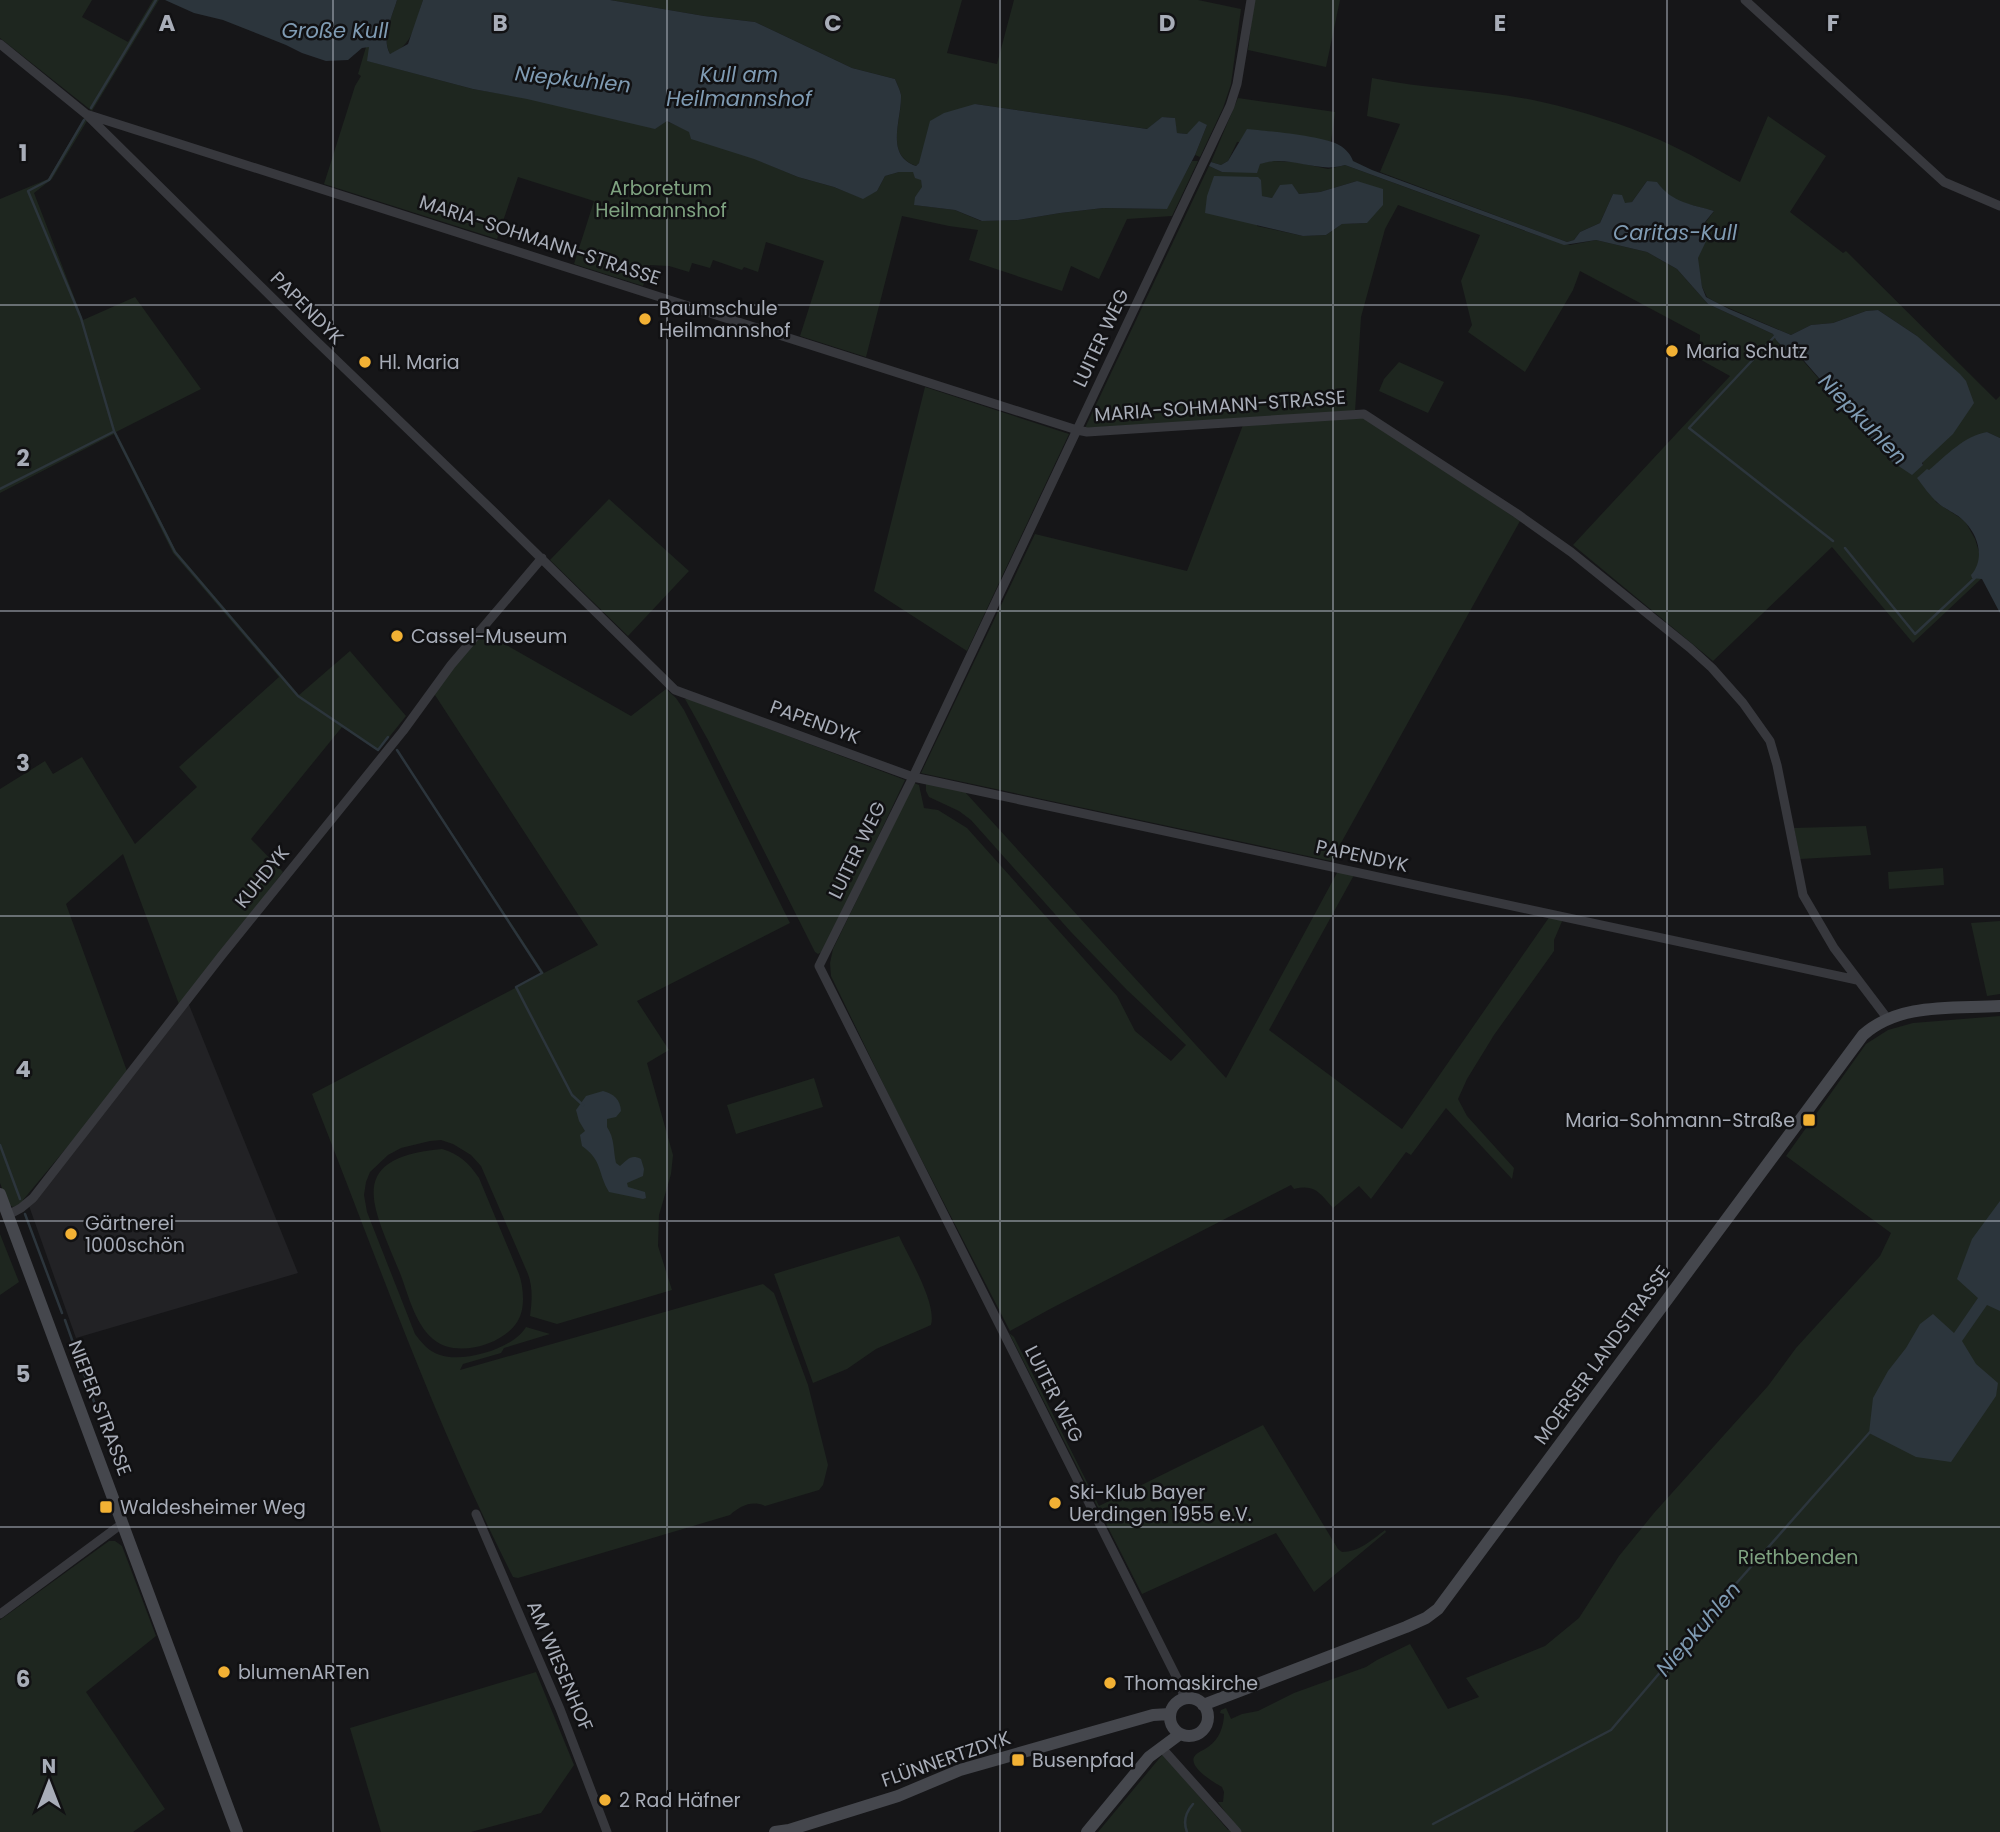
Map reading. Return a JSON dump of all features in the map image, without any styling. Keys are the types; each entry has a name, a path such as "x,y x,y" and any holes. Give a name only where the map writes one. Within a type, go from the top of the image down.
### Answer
{"main road":[{"name":"MOERSER LANDSTRASSE","path":"1203,1705 1406,1627 1438,1609 1855,1044 1886,1018 1911,1012 2000,1006"},
{"name":"NIEPER STRASSE","path":"0,1194 237,1832"},
{"path":"1185,1699 1195,1700 1203,1705 1208,1720 1203,1730 1194,1736 1180,1734 1172,1725 1170,1714 1175,1704 1185,1699"},
{"name":"FLÜNNERTZDYK","path":"775,1832 898,1796 960,1770 1153,1715 1170,1714"},
{"path":"1087,1832 1142,1765 1180,1734"}],"street":[{"name":"LUITER WEG","path":"1185,1699 1179,1682 819,966 913,776 1230,106 1251,0"},
{"path":"1745,0 1944,182 2000,206"},
{"name":"PAPENDYK","path":"0,44 86,114 675,690 913,776 1857,980"},
{"name":"MARIA-SOHMANN-STRASSE","path":"86,114 1077,430 1087,432 1364,414 1571,552 1690,648 1743,703 1770,741 1803,895 1834,948 1886,1018"},
{"name":"KUHDYK","path":"8,1215 33,1198 222,955 403,731 451,665 542,558"},
{"name":"AM WIESENHOF","path":"476,1514 560,1709 607,1832"},
{"path":"0,1614 123,1523"},
{"path":"1161,1747 1237,1832"}],"shaded area":[{"path":"187,1000 298,1273 76,1338 28,1203"}],"green space":[{"path":"0,0 92,0 82,17 128,42 153,0 159,0 92,111 0,38"},
{"path":"397,0 423,0 409,39 398,51 390,54 387,34"},
{"path":"610,0 962,0 947,53 997,64 1014,0 1198,0 1241,9 1231,84 1200,157 1195,155 1207,125 1187,134 1177,133 1174,118 1162,117 1148,129 975,104 916,166 906,161 897,145 901,95 895,79 852,68 755,22"},
{"path":"1254,0 1340,0 1326,67 1248,50"},
{"name":"Arboretum Heilmannshof","path":"370,46 368,61 473,89 666,121 798,177 862,198 877,191 885,176 913,172 921,180 923,188 915,197 915,205 955,210 981,221 1018,220 1103,208 1166,209 1192,161 1198,161 1172,216 1127,219 1099,279 1071,266 1062,291 969,260 978,230 902,216 866,357 800,336 824,261 766,242 758,272 744,267 742,270 713,260 710,268 692,263 689,272 669,266 650,265 643,286 574,264 594,201 518,177 497,239 324,184 355,86 361,76 358,74 366,47"},
{"path":"1372,78 1521,98 1572,109 1660,140 1740,182 1768,116 1826,156 1790,212 1843,253 1846,251 1996,400 2000,396 2000,438 1987,432 1928,471 1927,469 1936,502 1965,521 1975,539 1981,558 1977,569 1982,578 1913,643 1832,547 1713,661 1573,545 1730,376 1694,356 1699,352 1700,335 1580,271 1573,290 1525,372 1468,332 1472,325 1461,281 1480,235 1398,205 1385,229 1361,317 1355,412 1085,428 1209,166 1222,172 1271,161 1295,162 1328,169 1345,165 1570,245 1596,240 1647,252 1677,269 1708,304 1773,334 1794,359 1798,355 1891,461 1923,465 1917,336 1878,310 1866,311 1833,323 1811,325 1791,335 1707,297 1702,287 1697,258 1710,233 1705,223 1714,211 1680,202 1647,181 1632,202 1625,204 1613,194 1600,223 1580,232 1574,240 1567,242 1380,172 1400,124 1367,116","holes":["1261,180 1261,196 1272,198 1292,185 1299,194 1320,192 1357,181 1367,223 1342,224 1326,235 1303,236 1257,226"]},
{"path":"1238,98 1335,112 1331,142 1317,139 1237,142 1228,161 1221,165 1211,162"},
{"path":"84,118 87,121 52,179 34,193 83,320 135,297 201,389 116,432 176,551 299,695 350,651 406,716 378,751 342,727 251,839 283,872 180,1007 123,854 66,904 128,1074 23,1200 24,1203 13,1207 8,1204 0,1183 0,789 45,761 53,774 82,757 135,844 197,787 179,767 279,677 173,553 114,434 0,493 0,199 48,179"},
{"path":"1399,362 1444,382 1428,413 1379,391 1384,379"},
{"path":"925,387 1069,434 967,651 874,591"},
{"path":"1365,417 1520,521 1331,861 921,773 1035,534 1187,571 1243,425"},
{"path":"609,499 689,571 628,636 550,560"},
{"path":"480,630 631,716 666,689 676,698 790,923 637,1001 669,1050 647,1063 673,1155 671,1174 659,1215 658,1246 672,1290 557,1324 530,1316 532,1295 528,1274 481,1166 471,1155 453,1144 441,1140 430,1141 401,1148 388,1155 370,1172 364,1195 367,1212 415,1334 436,1354 462,1357 499,1348 520,1335 526,1327 550,1334 463,1364 460,1370 763,1284 774,1293 808,1385 828,1465 819,1490 765,1506 746,1505 730,1515 518,1578 513,1577 457,1459 312,1094 542,974 397,749 544,973 598,945 433,692"},
{"path":"685,699 905,780 824,951 818,954 815,952"},
{"path":"926,782 965,792 1226,1078 1338,871 1354,875 1269,1030 1402,1129 1550,916 1563,919 1554,940 1554,951 1494,1035 1458,1099 1467,1116 1514,1168 1512,1179 1446,1108 1411,1155 1406,1152 1371,1199 1359,1186 1333,1208 1316,1191 1307,1188 1294,1189 1291,1185 1010,1331 895,1108 831,976 833,949 914,783 919,785 924,808 938,810 967,828 1117,996 1135,1031 1171,1061 1186,1045 1127,990 1071,932 971,820 959,811 929,797"},
{"path":"1866,826 1871,855 1800,859 1794,828"},
{"path":"1943,868 1944,885 1889,889 1888,872"},
{"path":"2000,921 2000,994 1987,996 1971,923"},
{"name":"Riethbenden","path":"2000,1016 2000,1832 1098,1832 1163,1754 1228,1830 1235,1826 1218,1802 1223,1802 1222,1787 1204,1775 1193,1761 1195,1755 1218,1737 1224,1719 1221,1710 1226,1708 1231,1719 1258,1711 1294,1693 1366,1667 1410,1644 1448,1709 1479,1697 1466,1678 1545,1646 1579,1618 1619,1556 1768,1386 1796,1348 1880,1256 1891,1233 1786,1156 1866,1044 1888,1030 1913,1023"},
{"path":"814,1078 823,1107 736,1134 727,1105"},
{"path":"442,1149 463,1160 479,1178 522,1286 523,1300 519,1320 498,1339 476,1347 452,1348 442,1345 421,1325 375,1208 374,1190 378,1175 390,1163 410,1154"},
{"path":"0,1234 19,1282 0,1295"},
{"path":"899,1236 926,1293 932,1316 931,1325 876,1349 847,1369 813,1383 774,1274"},
{"path":"1009,1333 1014,1337 1099,1506 1263,1425 1338,1549 1342,1552 1354,1550 1385,1530 1386,1532 1314,1592 1276,1533 1142,1594"},
{"path":"109,1541 115,1541 122,1546 156,1636 86,1692 165,1809 133,1832 0,1832 0,1620"},
{"path":"536,1672 574,1765 541,1813 471,1832 381,1832 350,1728"}],"water":[{"name":"Kull am Heilmannshof","path":"165,0 397,0 387,34 390,54 408,44 423,0 610,0 755,22 852,68 895,79 901,95 897,145 906,161 916,166 930,121 944,113 975,104 1147,129 1162,117 1175,118 1177,133 1187,134 1199,121 1207,125 1167,209 1103,208 1018,220 982,221 955,210 914,205 915,197 922,187 921,180 915,178 913,172 885,176 877,191 863,199 691,139 689,132 667,121 655,129 473,89 367,61 369,47 362,48 348,60 326,61"},
{"name":"Caritas-Kull","path":"1247,129 1295,134 1332,142 1346,150 1353,161 1372,170 1567,242 1574,240 1580,232 1600,223 1613,194 1622,195 1625,203 1632,202 1647,181 1657,182 1676,199 1714,211 1705,222 1710,233 1698,258 1706,297 1791,335 1811,325 1833,323 1866,311 1878,310 1917,336 1960,374 1966,381 1974,403 1953,434 1912,475 1891,461 1799,355 1794,359 1773,334 1708,304 1677,269 1647,252 1596,240 1564,245 1345,165 1324,167 1271,162 1260,164 1257,173 1222,172 1209,166 1211,162 1221,165 1228,161"},
{"path":"1214,176 1258,177 1261,180 1262,196 1272,198 1280,185 1292,184 1299,194 1320,192 1357,181 1383,189 1383,205 1367,223 1342,224 1326,235 1303,236 1205,213"},
{"path":"1987,432 2000,438 2000,613 1982,579 1972,578 1971,575 1979,555 1974,534 1962,519 1935,500 1917,478 1963,442"},
{"path":"603,1091 616,1098 621,1111 616,1117 607,1119 616,1163 620,1166 632,1157 641,1159 643,1176 627,1183 628,1187 645,1192 646,1198 609,1192 597,1162 582,1146 580,1135 585,1131 576,1110 586,1096"},
{"path":"2000,1201 2000,1311 1987,1305 1962,1341 1976,1364 1998,1383 1996,1396 1951,1462 1916,1457 1869,1433 1873,1398 1920,1324 1933,1314 1954,1333 1978,1298 1957,1279 1972,1239"}],"waterway":[{"path":"91,108 156,0"},
{"path":"84,120 49,180 28,191 81,318 114,431 175,552 298,696 378,750 388,737"},
{"path":"1775,336 1689,428 1833,541"},
{"path":"0,489 113,432"},
{"path":"1845,548 1915,634 1977,576"},
{"path":"397,750 542,973 516,987 572,1095 583,1105"},
{"path":"0,1145 20,1199"},
{"path":"25,1214 62,1313"},
{"path":"65,1320 98,1413"},
{"name":"Niepkuhlen","path":"1433,1824 1611,1730 1870,1432"},
{"path":"1187,1832 1186,1817 1193,1804"}],"place":[{"name":"Baumschule Heilmannshof","path":"645,319"},
{"name":"Maria Schutz","path":"1672,351"},
{"name":"Hl. Maria","path":"365,362"},
{"name":"Cassel-Museum","path":"397,636"},
{"name":"Maria-Sohmann-Straße","path":"1809,1120"},
{"name":"Gärtnerei 1000schön","path":"71,1234"},
{"name":"Ski-Klub Bayer Uerdingen 1955 e.V.","path":"1055,1503"},
{"name":"Waldesheimer Weg","path":"106,1507"},
{"name":"blumenARTen","path":"224,1672"},
{"name":"Thomaskirche","path":"1110,1683"},
{"name":"Busenpfad","path":"1018,1760"},
{"name":"2 Rad Häfner","path":"605,1800"}],"water label":[{"name":"Große Kull","path":"335,30"}]}
